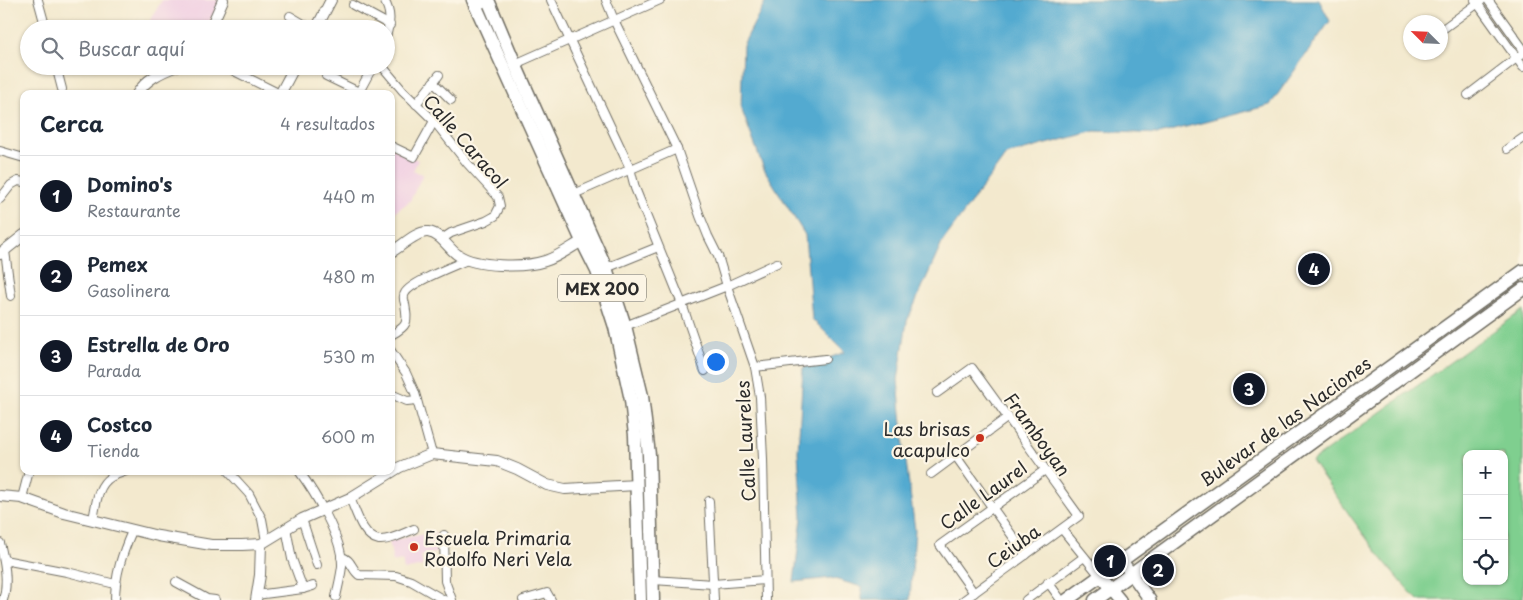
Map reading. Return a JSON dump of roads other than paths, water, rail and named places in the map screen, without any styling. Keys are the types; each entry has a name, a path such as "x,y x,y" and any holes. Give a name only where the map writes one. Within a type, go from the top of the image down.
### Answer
{"main road":[{"name":"MEX 200","path":"480,1 515,64 574,194 606,268 625,326 642,396 649,455 650,579 653,600"},
{"name":"MEX 200","path":"480,1 582,241 597,271 615,327 631,400 637,485 640,600"},
{"name":"Bulevar de las Naciones","path":"1068,600 1523,271"},
{"name":"Bulevar de las Naciones","path":"1095,600 1523,289"},
{"path":"634,435 644,466 650,579 647,600"},
{"path":"1122,561 1150,600"},
{"path":"1100,576 1120,600"}],"street":[{"path":"38,0 44,20"},
{"path":"214,20 223,0"},
{"path":"319,20 331,0"},
{"path":"384,0 390,10 390,20"},
{"path":"551,0 568,40 630,168 635,188 682,304 705,371"},
{"name":"Calle Laureles","path":"606,0 677,149 700,216 718,256 755,367 760,397 763,459 766,600"},
{"path":"515,64 660,0"},
{"path":"1488,0 1521,53 1523,67"},
{"path":"1448,25 1478,1 1521,53"},
{"path":"353,5 381,20"},
{"path":"290,16 297,20"},
{"path":"1468,95 1521,53"},
{"path":"58,75 62,89"},
{"path":"139,90 157,75"},
{"path":"242,75 272,90"},
{"path":"282,90 290,75"},
{"path":"360,90 368,75"},
{"name":"Calle Caracol","path":"390,75 434,122 467,163 498,197 500,206 495,216 486,221 451,232 442,239"},
{"path":"416,104 439,75"},
{"path":"326,76 352,90"},
{"path":"433,82 451,100"},
{"path":"395,148 414,157 434,122"},
{"path":"1507,149 1523,138"},
{"path":"574,194 677,149"},
{"path":"0,151 20,157"},
{"path":"0,199 12,185 20,181"},
{"path":"395,249 419,234 428,232 442,239 456,254 467,260 488,264 534,264 555,257 582,241"},
{"path":"11,296 2,252 20,238"},
{"path":"606,268 658,247"},
{"path":"395,333 406,324 408,317 404,294 409,288 467,260"},
{"path":"625,326 727,286 778,262"},
{"path":"395,357 406,373 417,400 432,454"},
{"path":"755,367 825,359"},
{"name":"Framboyan","path":"937,394 972,368 1079,516"},
{"path":"395,396 407,401 417,400"},
{"path":"931,474 1008,417"},
{"path":"395,469 432,454 497,461 517,469 547,486 565,490 637,485"},
{"path":"955,455 1026,555"},
{"name":"Calle Laurel","path":"974,593 940,545 1044,470"},
{"path":"22,498 28,475"},
{"path":"93,520 98,495 104,484 115,475"},
{"path":"232,475 249,494 262,520 264,542 256,597 313,586"},
{"path":"302,475 323,511 339,547 342,567 336,597"},
{"path":"1,497 22,498 64,514 132,531 211,545 230,546 264,542 286,528 350,498 386,475"},
{"path":"350,498 360,521 372,537 380,540 414,529"},
{"path":"709,502 714,600"},
{"name":"Ceiuba","path":"964,600 1079,516"},
{"path":"302,520 317,565"},
{"path":"286,528 292,559 303,589"},
{"path":"1062,529 1100,576"},
{"path":"115,600 115,584 121,556 132,531"},
{"path":"444,535 445,581 452,600"},
{"path":"0,543 4,560 4,600"},
{"path":"341,557 351,562 355,572 359,575 396,576 411,581 444,600"},
{"path":"1026,600 1084,557"},
{"path":"4,560 68,572 115,584"},
{"path":"650,579 713,584 766,580"},
{"path":"176,582 207,599 215,600"},
{"path":"1048,582 1061,600"},
{"path":"523,600 547,593 551,600"}],"water":[{"path":"766,0 1319,0 1330,21 1270,105 1159,134 1095,131 1006,155 943,241 907,321 898,380 915,530 910,600 862,600 862,587 831,578 794,582 802,517 798,452 803,368 845,352 812,319 805,235 764,169 741,108 743,45"}],"place":[{"name":"Costco","path":"1314,269"},
{"name":"Estrella de Oro","path":"1249,389"},
{"name":"Las brisas acapulco","path":"980,438"},
{"name":"Escuela Primaria Rodolfo Neri Vela","path":"414,547"},
{"name":"Domino's","path":"1110,561"},
{"name":"Pemex","path":"1158,570"}]}
